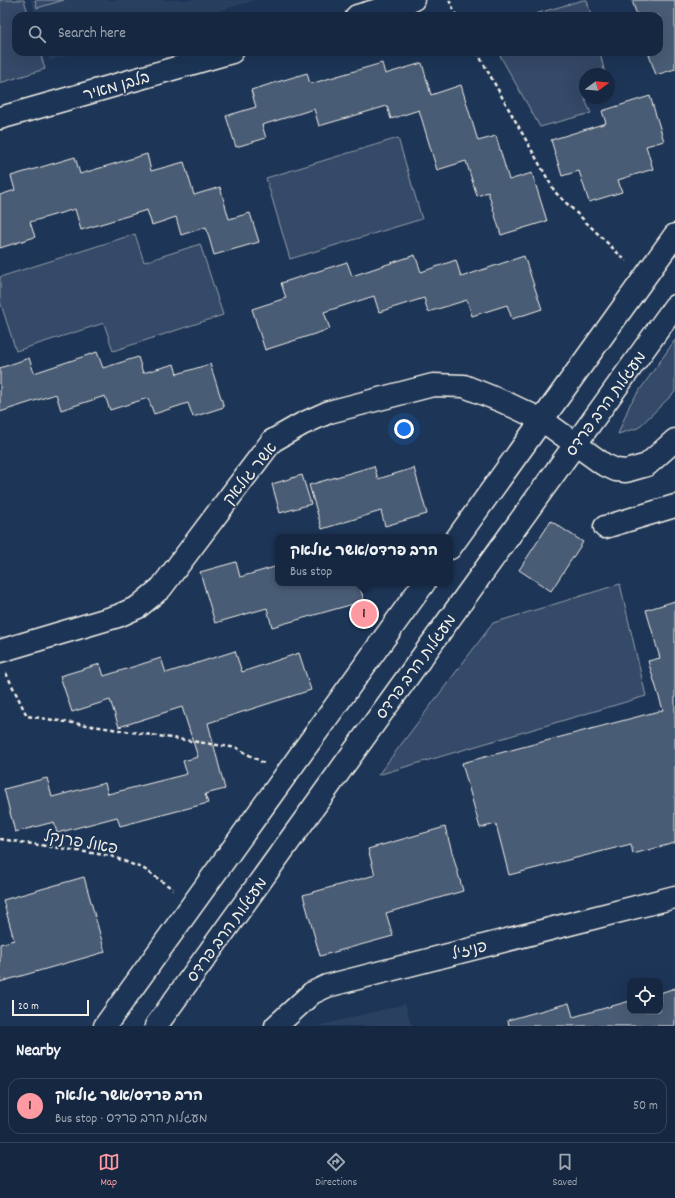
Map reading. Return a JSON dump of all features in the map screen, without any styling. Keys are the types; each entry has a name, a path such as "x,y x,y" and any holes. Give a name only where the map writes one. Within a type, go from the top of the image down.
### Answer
{"street":[{"path":"371,12 413,0"},
{"name":"בלבן מאיר","path":"0,118 218,56"},
{"path":"453,544 675,235"},
{"name":"מעגלות הרב פרדס","path":"156,1026 675,306"},
{"name":"אשר גולאק","path":"2,659 118,616 138,607 161,588 272,441 302,424 329,412 433,385 464,386 504,402 542,420 576,443 603,464 616,470 626,471 647,465 675,440"},
{"path":"605,527 675,506"},
{"path":"105,1026 422,586"},
{"name":"פניז'ל","path":"276,1026 312,993 326,986 675,897"}],"path":[{"path":"449,0 455,12"},
{"path":"479,56 555,192 644,279"},
{"path":"2,659 27,716 237,748 286,775"},
{"name":"פאול פרנקל","path":"0,839 111,856 144,869 193,903"}],"shaded area":[{"path":"0,0 24,0 28,12 12,12 12,56 41,56 45,69 0,83"},
{"path":"31,0 256,0 216,12 35,12"},
{"path":"35,0 64,0 37,8"},
{"path":"587,0 590,12 542,12"},
{"path":"48,56 66,56 49,61"},
{"path":"500,56 601,56 604,68 579,68 579,104 587,104 591,113 540,127"},
{"path":"398,138 422,219 290,259 266,178"},
{"path":"135,234 144,262 200,244 223,315 113,351 104,323 16,351 0,301 0,277"},
{"path":"675,340 675,392 638,428 618,434 630,404"},
{"path":"620,584 646,696 378,775 493,623"},
{"path":"405,1004 412,1026 318,1026"}],"building":[{"path":"632,0 675,0 675,69 656,75 649,56 663,56 663,12 636,12"},
{"path":"382,63 385,74 422,63 431,95 461,85 478,141 496,136 509,180 532,173 547,221 501,235 488,192 477,196 466,161 437,170 419,110 391,119 387,106 319,126 314,109 262,125 266,138 236,147 226,116 256,107 251,90 307,73 310,84"},
{"path":"650,96 664,141 646,146 653,169 618,180 622,192 589,202 579,171 562,176 551,140 606,123 602,111"},
{"path":"147,154 151,171 184,162 194,195 220,187 229,219 250,213 259,242 214,255 206,227 181,235 176,217 152,225 147,210 81,230 75,209 30,222 35,237 0,248 0,195 15,190 11,176 75,157 80,174"},
{"path":"415,255 421,272 456,260 461,277 524,256 542,309 512,319 507,305 472,316 467,300 428,312 424,298 379,312 374,296 324,312 330,329 265,350 252,309 286,298 281,283 347,262 352,276"},
{"path":"97,352 103,368 138,357 143,373 174,364 177,374 210,364 224,407 193,417 188,403 154,414 148,398 110,410 105,396 61,410 56,394 0,412 0,368 29,358 34,373"},
{"path":"374,466 378,479 414,468 427,514 385,526 381,511 322,529 309,485"},
{"path":"302,475 311,504 280,513 272,484"},
{"path":"551,521 583,542 551,591 519,570"},
{"path":"236,562 240,577 275,567 275,586 360,586 364,601 272,627 267,608 215,623 200,572"},
{"path":"675,601 675,843 633,854 631,844 509,875 496,824 480,828 462,763 663,710 648,661 660,658 646,610"},
{"path":"235,651 242,672 299,653 311,690 208,723 225,789 205,794 208,803 120,826 117,817 57,833 54,822 15,832 4,789 47,778 52,797 105,783 108,794 187,774 183,761 198,757 182,707 119,727 110,700 72,712 60,676 100,664 104,676 161,658 166,673"},
{"path":"445,827 463,891 386,913 393,936 320,956 303,895 375,875 368,849"},
{"path":"84,877 105,952 0,982 0,944 14,940 3,900"},
{"path":"675,988 675,1026 509,1026 508,1020 569,1003 573,1017 627,1002 627,1014 663,1014 663,992"}],"place":[{"name":"הרב פרדס/אשר גולאק","path":"364,614"}]}
